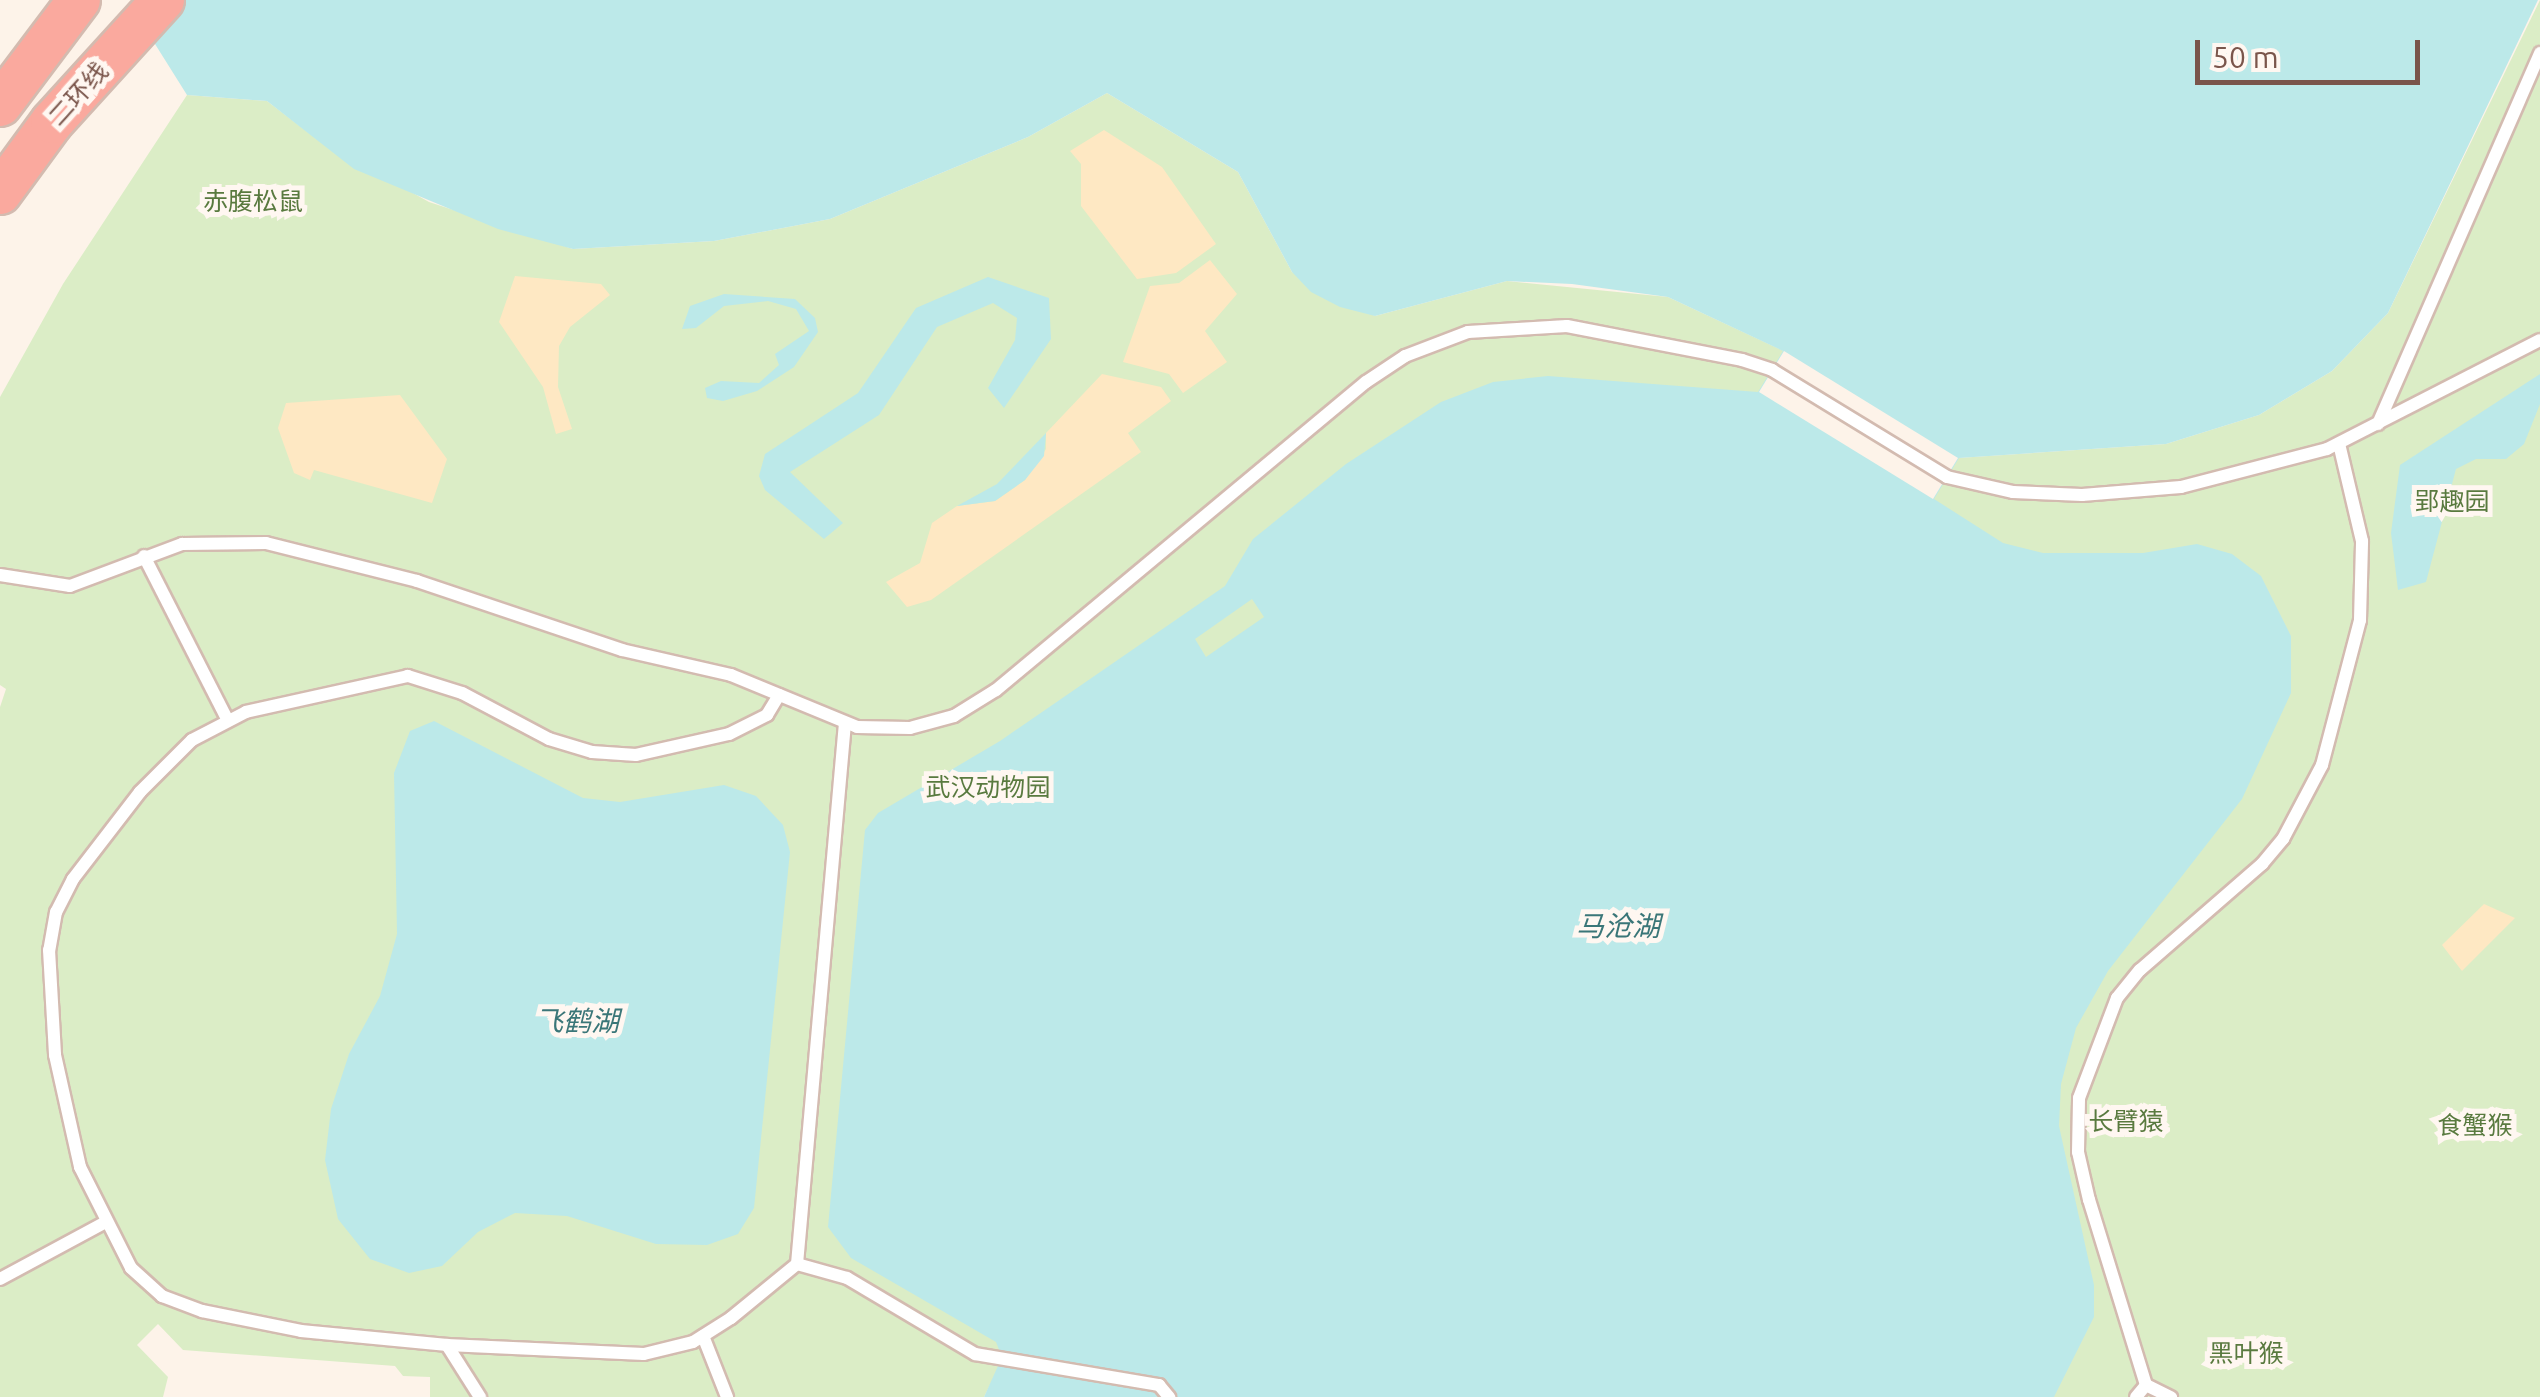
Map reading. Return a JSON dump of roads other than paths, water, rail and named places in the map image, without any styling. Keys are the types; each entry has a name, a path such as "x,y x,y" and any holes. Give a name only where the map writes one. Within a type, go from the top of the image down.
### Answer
{"highway":[{"path":"0,105 79,0"},
{"name":"二环线","path":"0,194 52,122 163,0"}],"lane":[{"path":"2378,424 2540,53"},
{"path":"0,574 70,586 144,556 196,542 266,543 417,581 592,641 702,666 845,723 910,728 966,710 1366,382 1450,336 1567,326 1772,370 1947,477 2013,492 2127,493 2238,476 2339,444 2540,340"},
{"path":"2171,1397 2146,1385 2089,1200 2078,1152 2080,1098 2117,998 2262,864 2283,839 2322,765 2360,620 2362,541 2339,444"},
{"path":"144,556 227,719"},
{"path":"779,695 773,710 729,734 636,754 592,752 549,739 420,677 353,684 227,719 192,740 140,792 56,912 47,983 55,1055 80,1167 104,1223 131,1268 178,1303 262,1325 447,1345 617,1355 659,1353 703,1336 797,1264 845,723"},
{"path":"0,1279 104,1223"},
{"path":"797,1264 847,1278 974,1354 1000,1362 1158,1384 1168,1397"},
{"path":"703,1336 727,1397"},
{"path":"447,1345 480,1397"},
{"path":"2136,1397 2146,1385"}],"water":[{"name":"马沧湖","path":"149,0 2538,0 2388,313 2332,371 2259,415 2166,444 1959,458 1934,499 2003,543 2043,553 2143,553 2197,544 2232,554 2261,576 2291,636 2291,693 2242,799 2108,971 2076,1028 2061,1084 2059,1126 2094,1285 2094,1317 2054,1397 984,1397 1002,1357 996,1342 851,1258 828,1227 865,830 878,813 1000,741 1225,586 1253,539 1346,464 1441,402 1493,382 1548,376 1758,392 1783,351 1668,297 1572,284 1507,281 1375,316 1340,307 1311,292 1292,272 1238,172 1107,93 1028,137 830,219 714,241 573,249 498,229 354,169 267,101 187,95 155,44","holes":["1252,599 1264,617 1206,657 1195,639"]},
{"path":"988,277 1049,298 1051,339 1004,408 988,388 1015,340 1017,318 993,303 937,327 879,415 790,472 843,523 824,539 765,490 759,476 765,454 858,393 916,308"},
{"path":"724,294 795,299 815,318 818,332 794,367 757,391 723,401 707,398 705,388 721,381 759,383 779,365 775,354 809,331 796,309 768,301 724,306 696,328 682,329 690,306"},
{"path":"2540,374 2540,404 2524,444 2506,459 2476,459 2456,469 2426,582 2398,590 2391,533 2400,465"},
{"path":"1046,433 1044,456 1025,480 995,501 957,506 997,484"},
{"name":"飞鹤湖","path":"434,721 583,798 620,802 724,785 756,796 783,825 790,852 754,1208 738,1234 707,1245 656,1244 567,1216 515,1213 478,1232 442,1266 409,1273 370,1259 338,1219 325,1160 331,1109 349,1054 380,996 397,934 394,773 410,731"}],"park label":[{"name":"赤腹松鼠","path":"253,201"},
{"name":"郢趣园","path":"2452,501"},
{"name":"武汉动物园","path":"988,787"},
{"name":"长臂猿","path":"2126,1121"},
{"name":"食蟹猴","path":"2475,1125"},
{"name":"黑叶猴","path":"2246,1353"}]}
